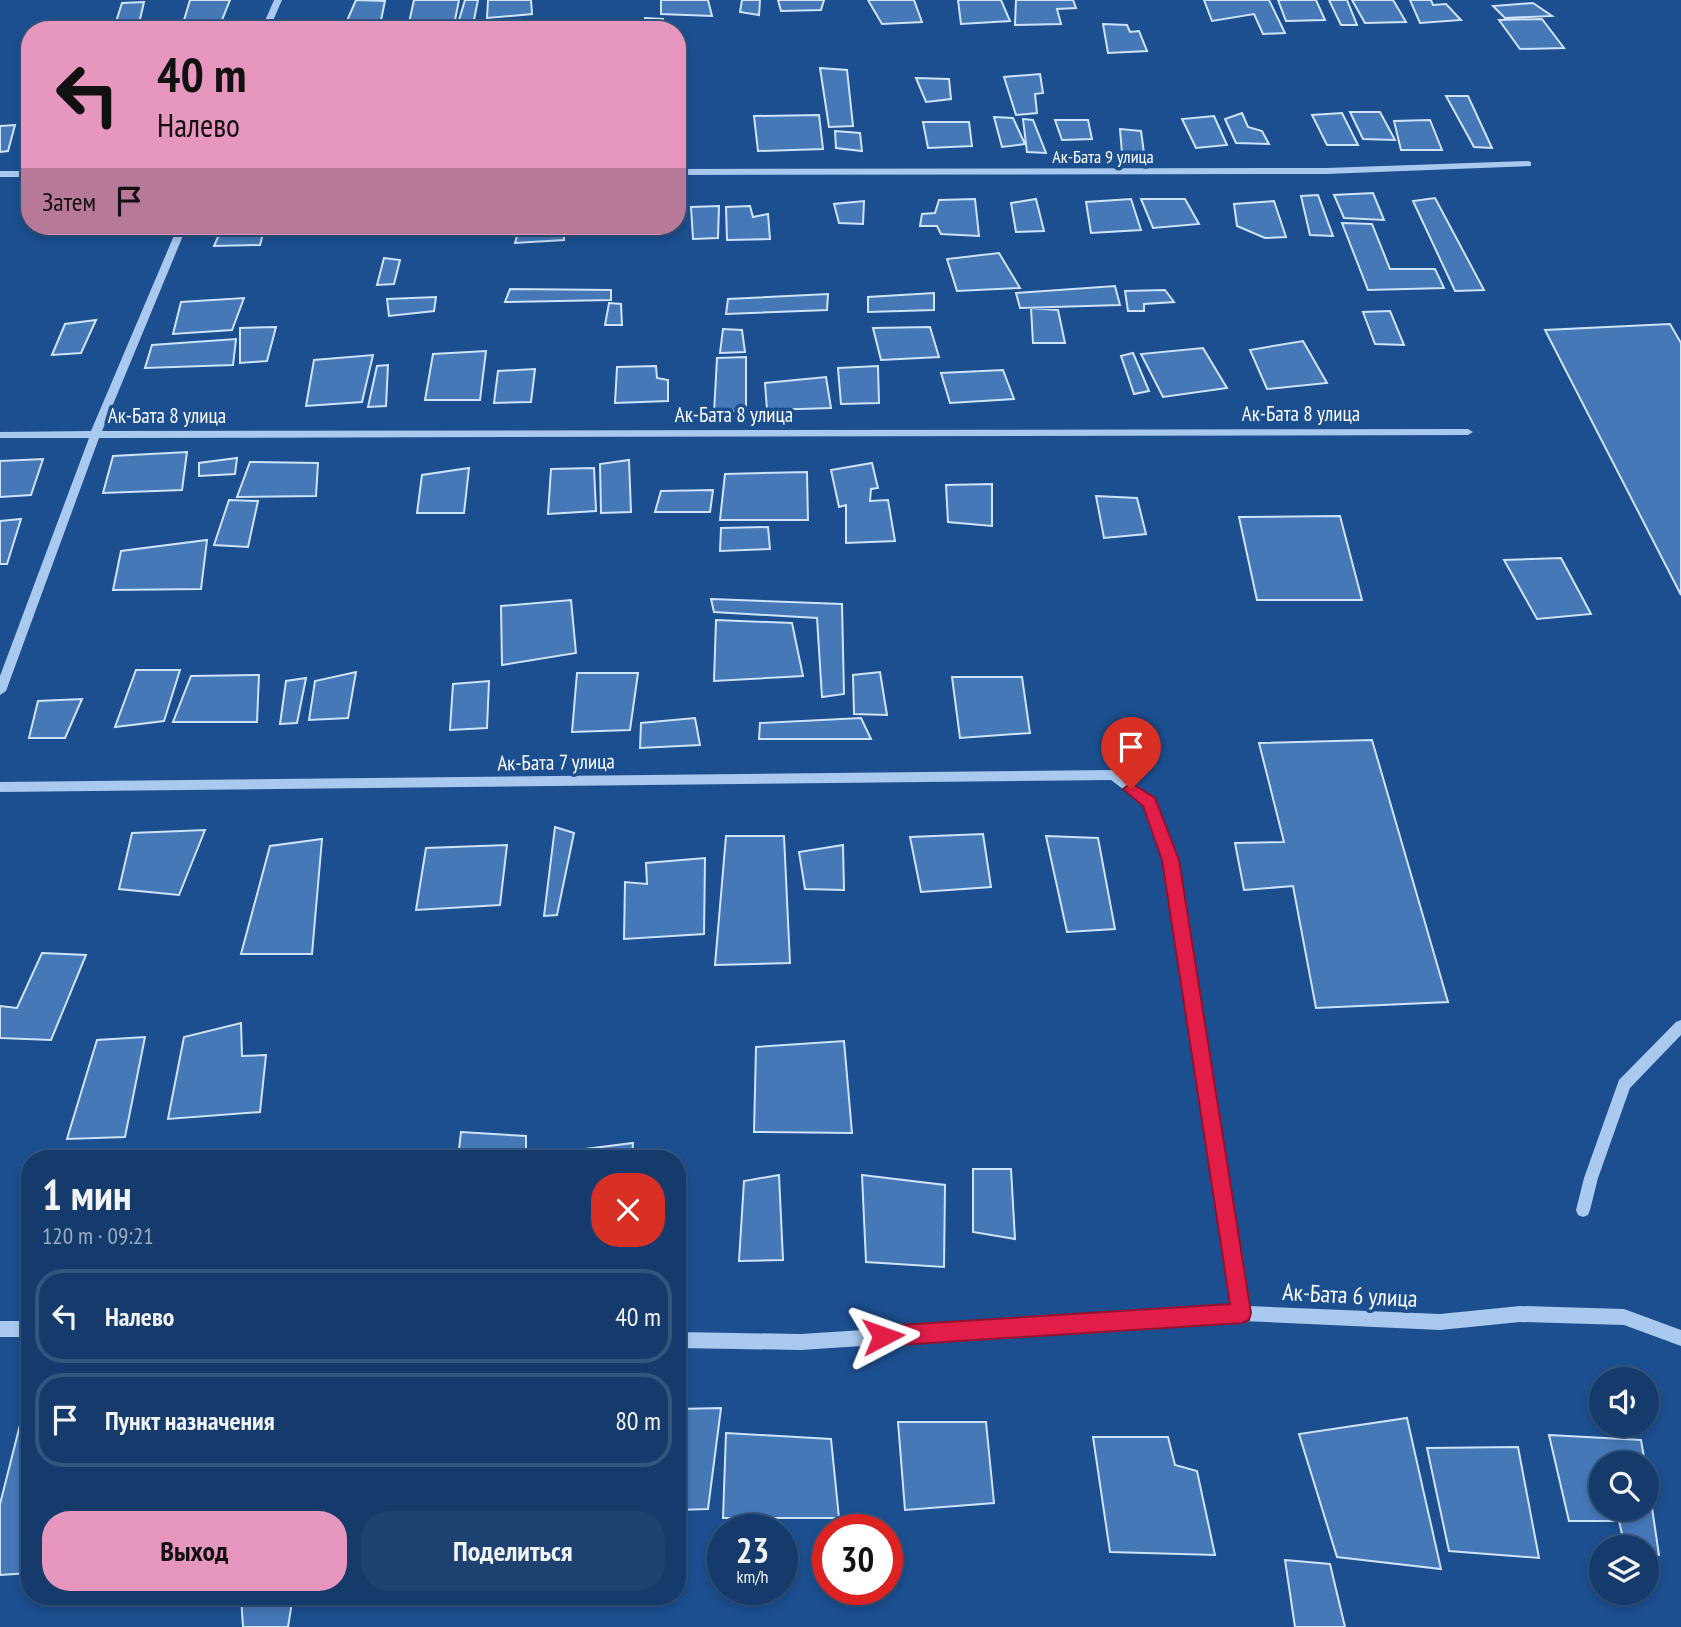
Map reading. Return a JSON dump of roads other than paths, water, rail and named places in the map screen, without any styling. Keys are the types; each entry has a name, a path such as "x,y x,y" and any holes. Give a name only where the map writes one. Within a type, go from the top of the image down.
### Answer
{"street":[{"path":"269,21 278,0"},
{"name":"Ак-Бата 9 улица","path":"686,172 1326,172 1528,164"},
{"path":"0,174 21,174"},
{"path":"0,691 95,435 178,235"},
{"name":"Ак-Бата 8 улица","path":"0,435 1468,432"},
{"name":"Ак-Бата 7 улица","path":"0,787 1112,775 1149,802 1170,860 1242,1313"},
{"path":"1583,1210 1591,1178 1625,1084 1681,1026"},
{"name":"Ак-Бата 6 улица","path":"686,1340 801,1342 1242,1313 1440,1322 1520,1314 1624,1317 1681,1338"},
{"path":"0,1329 21,1329"}]}
